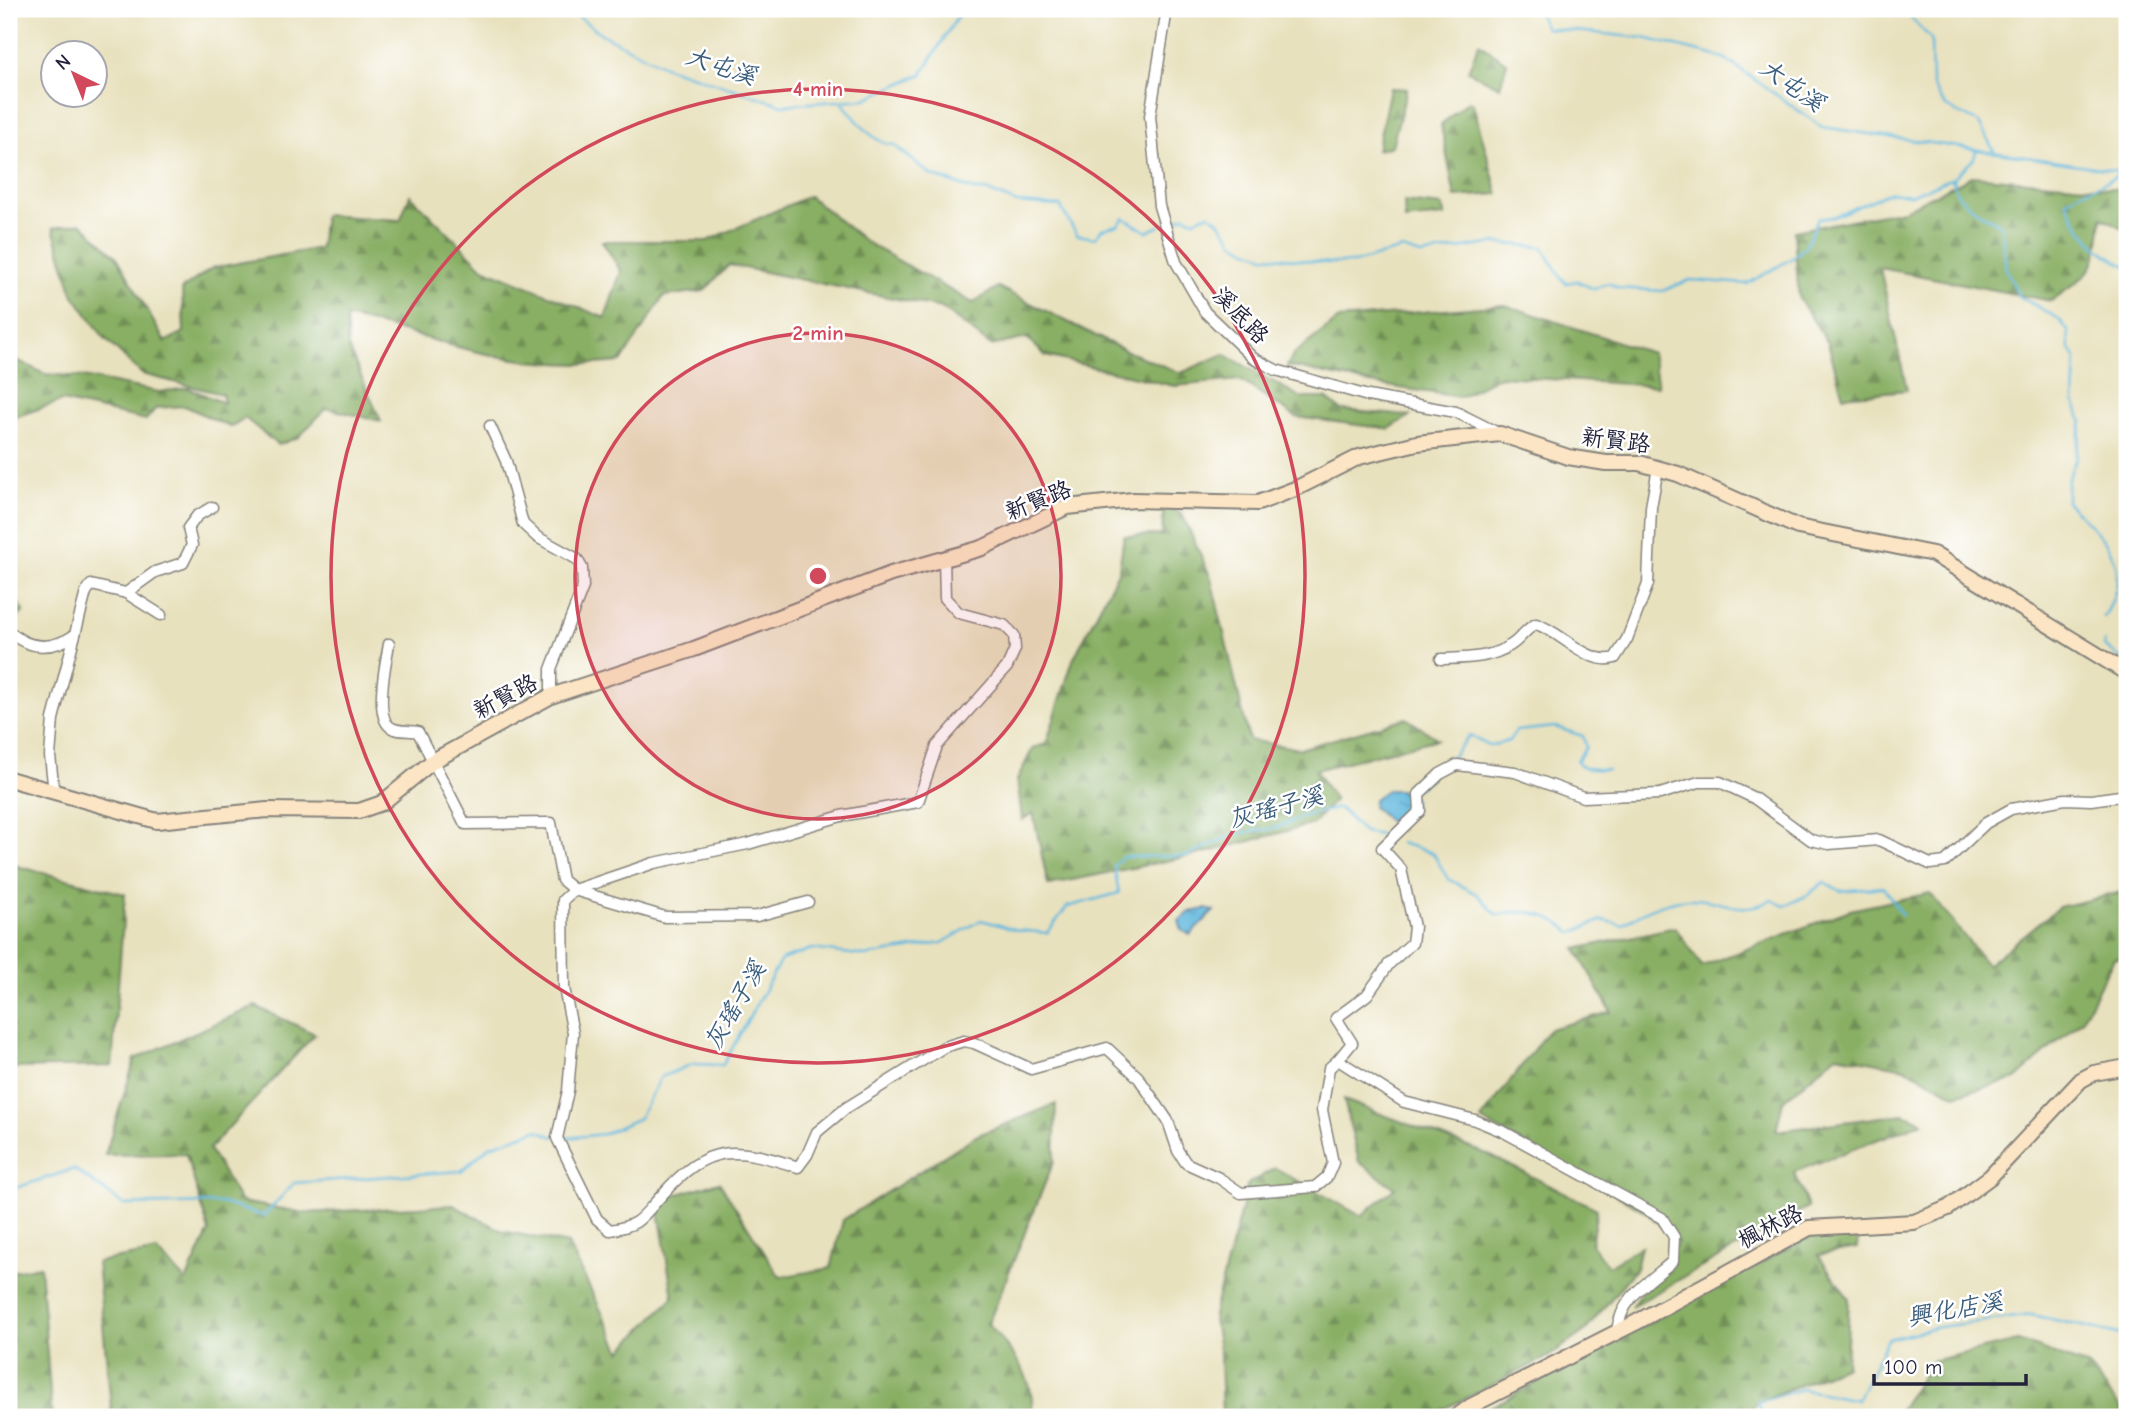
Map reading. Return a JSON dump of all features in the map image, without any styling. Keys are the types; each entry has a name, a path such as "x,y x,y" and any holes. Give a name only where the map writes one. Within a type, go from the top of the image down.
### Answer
{"street":[{"name":"溪底路","path":"1167,9 1150,116 1162,218 1176,262 1205,312 1253,358 1276,370 1354,392 1456,412 1500,434"},
{"path":"490,426 506,461 523,524 537,537 577,559 582,568 583,587 551,669 551,696"},
{"name":"新賢路","path":"9,779 157,821 267,810 359,811 382,803 433,761 551,696 694,649 802,606 944,558 982,548 1067,508 1133,500 1258,503 1295,489 1359,457 1417,443 1500,434 1568,457 1606,463 1639,463 1658,468 1798,527 1933,554 2127,673"},
{"path":"1441,659 1486,657 1513,644 1527,628 1536,624 1547,627 1594,657 1605,661 1615,658 1627,639 1648,584 1651,507 1658,468"},
{"path":"126,593 155,572 183,563 192,545 188,528 197,516 212,507"},
{"path":"944,558 945,598 959,613 1004,625 1014,635 1015,649 1007,667 937,746 918,802 841,816 748,844 654,863 574,890 564,900 564,988 573,1033 568,1091 557,1138 597,1219 610,1230 635,1226 669,1187 711,1154 753,1153 798,1167 807,1155 817,1132 846,1108 944,1047 964,1041 1031,1069 1043,1067 1067,1056 1107,1048 1138,1077 1168,1121 1178,1152 1186,1163 1219,1178 1241,1193 1315,1187 1326,1177 1333,1164 1322,1110 1328,1068 1352,1043 1336,1018 1367,995 1389,964 1412,943 1414,928 1406,903 1401,869 1382,848 1420,811 1419,794 1440,774 1457,765 1515,772 1583,797 1660,794 1699,782 1720,782 1754,798 1811,840 1829,844 1880,840 1930,864 1945,862 1986,823 2011,809 2065,799 2091,800 2127,795"},
{"path":"54,792 50,756 53,719 78,614 91,585 126,593 161,615"},
{"path":"9,631 22,644 59,646 75,635"},
{"path":"389,644 381,708 384,719 394,730 418,732 466,824 551,823 562,880 574,890 665,917 757,916 808,902"},
{"path":"1338,1060 1404,1102 1464,1117 1504,1132 1662,1218 1674,1237 1673,1261 1633,1296 1619,1313 1617,1331"},
{"name":"楓林路","path":"1457,1417 1471,1406 1809,1228 1914,1222 1948,1208 1990,1177 2081,1080 2094,1073 2127,1067"}],"green space":[{"path":"1479,43 1507,63 1500,87 1468,71"},
{"path":"1390,88 1407,89 1392,146 1377,150"},
{"path":"1468,101 1473,104 1498,194 1455,197 1441,125"},
{"path":"1972,176 2119,189 2127,194 2127,231 2102,217 2098,248 2091,267 2077,282 2051,301 1880,268 1907,390 1843,396 1828,343 1799,299 1794,231 1904,210"},
{"path":"410,195 483,268 605,318 621,271 602,241 707,241 809,196 866,242 973,303 998,287 1124,350 1181,373 1224,354 1302,398 1326,398 1341,410 1410,416 1389,429 1296,417 1240,380 1174,386 1046,356 1027,338 991,346 942,308 729,265 704,291 664,296 621,362 563,364 504,357 346,317 348,347 381,421 326,408 299,437 278,445 245,418 230,427 185,406 156,408 146,420 62,401 9,419 9,356 45,374 83,377 159,392 188,388 224,403 222,394 142,374 105,339 73,294 53,228 81,223 117,257 165,342 184,332 182,289 212,268 320,248 324,215 400,220"},
{"path":"1404,202 1442,206 1445,216 1405,220"},
{"path":"1505,305 1652,353 1658,386 1500,376 1460,397 1380,385 1287,366 1295,353 1339,319"},
{"path":"1164,507 1182,514 1211,578 1249,740 1300,749 1406,718 1438,739 1315,770 1335,800 1313,824 1205,853 1048,885 1033,813 1022,820 1017,780 1033,748 1046,744 1073,660 1119,570 1124,536 1162,535"},
{"path":"9,591 24,611 12,624 9,621"},
{"path":"9,864 125,894 112,1066 9,1068"},
{"path":"2127,891 2127,957 2114,958 2082,1020 2016,1079 1955,1095 1905,1068 1837,1055 1783,1101 1776,1131 1904,1114 1923,1122 1794,1172 1808,1207 1631,1307 1678,1242 1645,1211 1481,1120 1549,1029 1611,1012 1576,949 1675,927 1702,966 1850,910 1930,893 1987,965 2059,907"},
{"path":"255,1006 315,1034 209,1149 241,1202 305,1213 453,1205 503,1231 568,1244 621,1351 673,1297 657,1200 719,1182 780,1277 831,1268 843,1220 976,1136 1056,1104 1054,1161 988,1324 1021,1366 1027,1378 1031,1391 1031,1417 112,1417 97,1262 157,1251 186,1281 209,1231 186,1154 105,1155 135,1059"},
{"path":"1344,1100 1487,1154 1597,1209 1591,1244 1608,1266 1641,1246 1636,1268 1586,1330 1548,1357 1428,1417 1222,1417 1220,1355 1213,1315 1248,1184 1275,1168 1361,1216 1395,1188 1359,1162"},
{"path":"1883,1228 1858,1238 1857,1248 1818,1255 1849,1299 1846,1366 1758,1402 1745,1417 1472,1417 1815,1234"},
{"path":"40,1266 52,1417 9,1417 9,1272"},
{"path":"2018,1341 2088,1366 2124,1412 2122,1417 1895,1417 1932,1361"}],"water":[{"path":"1387,790 1400,790 1408,797 1409,804 1391,823 1373,807 1374,799"},
{"path":"1205,909 1214,911 1190,935 1182,930 1179,921 1190,912"}],"waterway":[{"name":"大屯溪","path":"568,9 603,35 666,67 783,105 865,99 922,74 962,9"},
{"name":"大屯溪","path":"1536,9 1546,28 1644,38 1724,58 1822,127 2127,172"},
{"path":"1624,9 1635,9"},
{"path":"1903,9 1931,39 1932,85 1946,107 1979,123 1995,153"},
{"path":"841,101 871,135 886,144 894,145 931,175 974,190 985,190 1017,203 1060,206 1077,235 1095,238 1102,229 1118,225 1124,218 1147,232 1160,226"},
{"path":"1976,150 1974,159 1953,178 1958,194 1963,201 2001,225 2006,269 2019,296 2059,319 2068,331 2069,347 2076,359 2074,402 2082,421 2076,458 2067,482 2067,503 2093,528 2112,554 2117,582 2113,599 2104,617"},
{"path":"2122,171 2066,201 2090,240 2107,255 2127,266"},
{"path":"1166,223 1185,216 1194,220 1209,214 1218,220 1234,242 1248,250 1265,256 1329,263 1354,263 1402,249 1421,255 1495,243 1542,247 1566,283 1577,281 1594,289 1608,283 1619,288 1662,291 1690,280 1747,284 1791,259 1805,247 1818,219 1833,217 1891,192 1910,195 1953,178"},
{"path":"2104,642 2104,646 2127,663"},
{"path":"1440,769 1470,735 1489,746 1509,741 1516,731 1555,727 1583,736 1586,747 1577,761 1583,768 1608,770"},
{"path":"1419,788 1434,773"},
{"path":"1387,834 1412,812 1414,797"},
{"name":"灰瑤子溪","path":"566,1138 604,1134 639,1118 661,1077 693,1064 723,1065 781,960 812,949 866,956 942,943 981,920 1017,930 1047,933 1067,907 1119,893 1114,866 1122,857 1188,856 1234,834 1276,828 1304,816 1339,808 1364,832 1387,836"},
{"name":"灰瑤子溪","path":"1400,843 1433,853 1448,879 1477,894 1497,915 1518,912 1537,914 1555,921 1572,933 1602,920 1622,925 1653,908 1679,900 1700,899 1739,907 1759,905 1772,900 1784,906 1808,895 1824,882 1840,891 1884,887 1902,915"},
{"name":"灰瑤子溪","path":"9,1190 74,1169 124,1205 222,1203 264,1216 294,1183 461,1171 490,1146 537,1130 554,1137"},
{"name":"興化店溪","path":"1764,1417 1758,1402 1802,1389 1857,1400 1888,1339 1938,1327 2032,1315 2127,1336"}]}
